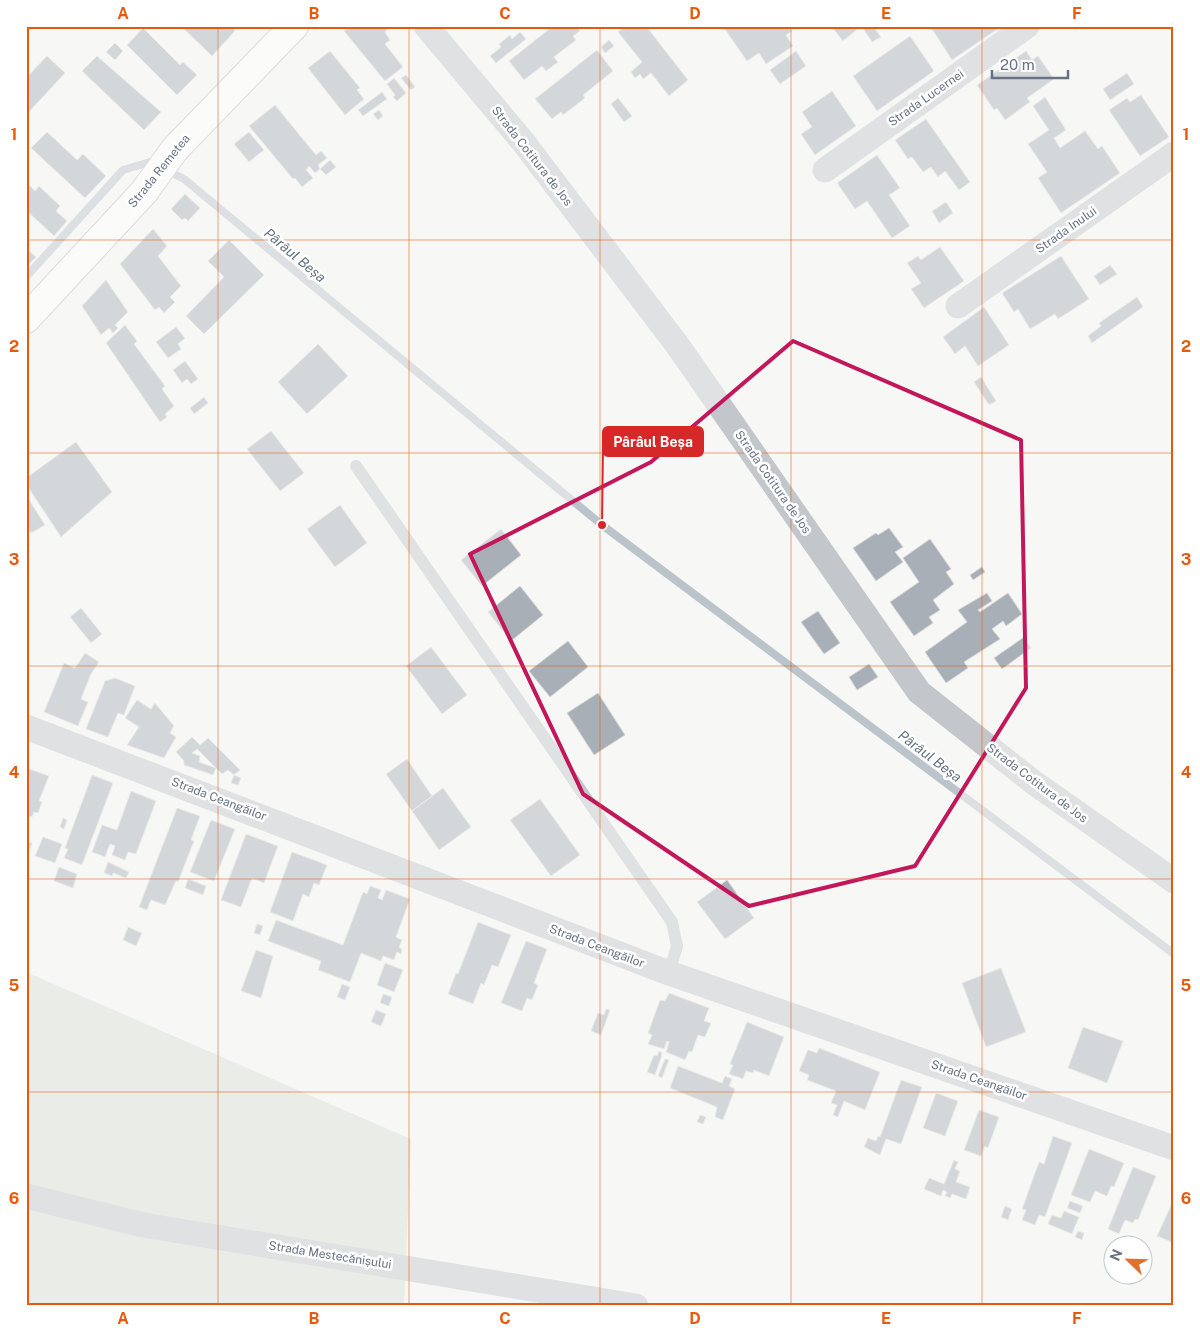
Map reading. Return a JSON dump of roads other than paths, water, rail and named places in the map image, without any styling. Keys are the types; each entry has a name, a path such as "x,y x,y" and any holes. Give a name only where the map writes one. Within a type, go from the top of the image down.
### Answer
{"street":[{"name":"Strada Remetea","path":"26,319 144,192 174,148 294,26"},
{"name":"Strada Cotitura de Jos","path":"426,26 524,143 678,346 919,692 1033,782 1174,881"},
{"name":"Strada Lucernei","path":"825,170 1027,26"},
{"name":"Strada Inului","path":"958,306 1174,154"},
{"name":"Strada Ceangăilor","path":"26,727 669,973 1174,1148"},
{"name":"Strada Mestecănișului","path":"26,1196 144,1224 571,1300 636,1306"}],"lane":[{"path":"356,466 672,922 676,946 669,973"}],"waterway":[{"name":"Pârâul Beșa","path":"26,277 123,170 150,162 156,165"},
{"name":"Pârâul Beșa","path":"166,170 184,179 602,525 1174,954"}],"place":[{"name":"Pârâul Beșa","path":"602,525"}]}
